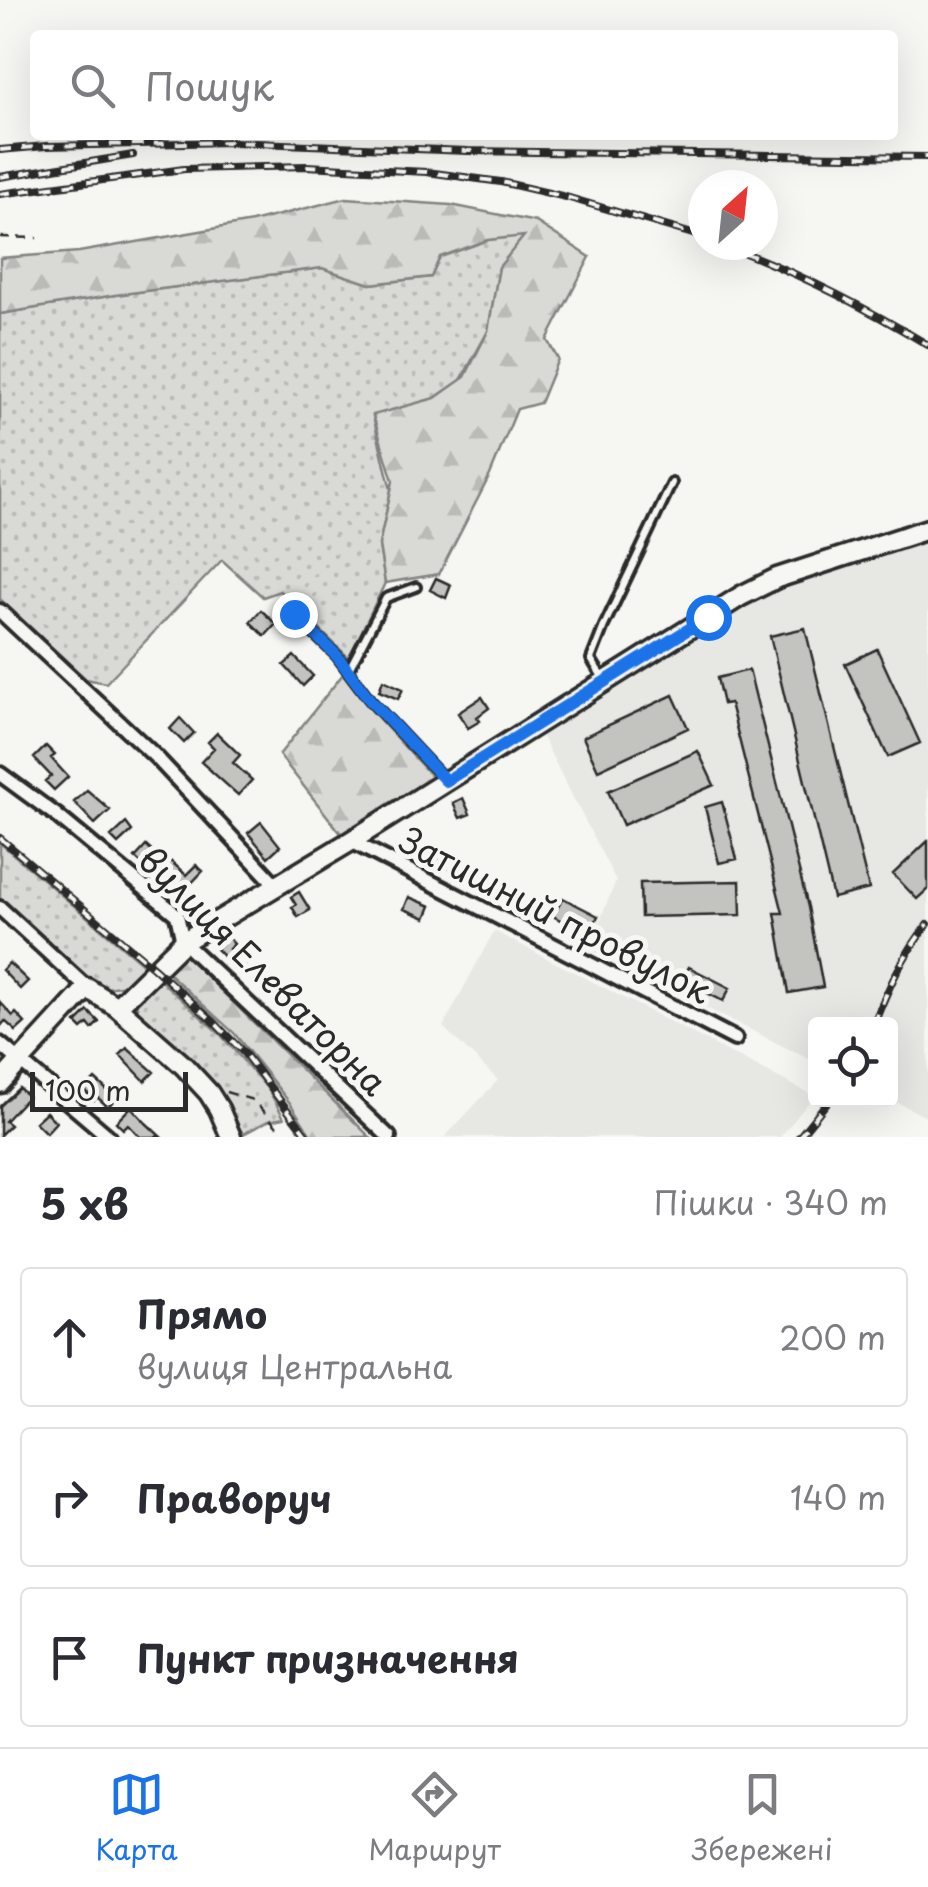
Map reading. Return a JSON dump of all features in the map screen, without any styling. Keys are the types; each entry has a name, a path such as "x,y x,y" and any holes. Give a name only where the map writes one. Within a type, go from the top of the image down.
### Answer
{"main road":[{"path":"117,1007 183,942 741,596 777,578 928,529"},
{"path":"0,1083 87,988 117,1007 183,1065 209,1093 231,1137"}],"street":[{"path":"0,611 156,757 277,886"},
{"name":"вулиця Елеваторна","path":"0,774 56,815 177,916 183,942 390,1137"},
{"name":"Затишний провулок","path":"351,841 735,1039"},
{"path":"0,908 87,988"},
{"path":"0,1044 109,1137"}],"lane":[{"path":"604,682 592,659 672,483"},
{"path":"348,670 386,598 416,587"},
{"path":"294,614 337,656 370,700 446,781"}],"path":[{"path":"0,236 37,238"},
{"path":"209,1093 231,1092 253,1100 286,1137"}],"shaded area":[{"path":"928,539 928,1118 898,1103 898,1017 808,1017 808,1059 588,949 616,881 538,729 769,589"},
{"path":"494,931 808,1093 808,1103 780,1137 445,1137 498,1080 443,1027"}],"green space":[{"path":"346,198 451,205 536,222 590,257 547,340 558,359 540,403 517,409 490,475 439,574 385,583 379,545 393,481 373,415 435,398 465,377 488,331 499,267 524,236 488,240 440,257 431,277 370,284 322,268 0,314 0,258 79,252 252,222"},
{"path":"525,235 499,268 488,331 461,380 435,398 373,416 391,490 379,545 385,583 349,658 280,591 263,597 222,560 106,683 86,679 0,599 0,314 322,268 370,284 431,277 440,257 488,240"},
{"path":"343,674 434,779 343,836 279,755"},
{"path":"0,843 144,965 126,985 101,989 0,899"},
{"path":"185,955 370,1137 312,1137 234,1033 167,972"},
{"path":"158,978 220,1034 268,1089 284,1118 268,1121 243,1134 229,1110 140,1019 136,1003"}],"building":[{"path":"436,578 451,585 446,598 430,590"},
{"path":"261,610 276,624 265,636 250,622"},
{"path":"805,628 869,889 833,898 770,636"},
{"path":"877,649 920,743 888,757 845,664"},
{"path":"294,656 313,676 303,686 284,665"},
{"path":"749,670 808,907 823,987 789,993 775,913 783,913 730,703 723,704 717,678"},
{"path":"383,680 403,689 398,699 379,691"},
{"path":"673,695 688,728 598,770 583,737"},
{"path":"482,697 489,708 477,717 480,721 468,728 458,713"},
{"path":"180,718 194,733 184,743 170,729"},
{"path":"217,733 240,755 233,763 252,780 238,795 201,762 214,748 208,742"},
{"path":"46,746 68,777 54,790 45,781 51,776 34,758"},
{"path":"698,751 714,785 623,825 608,791"},
{"path":"87,790 110,810 95,824 74,802"},
{"path":"463,798 470,814 460,818 453,803"},
{"path":"722,802 737,859 719,863 705,807"},
{"path":"261,822 280,846 268,857 248,833"},
{"path":"126,823 132,831 118,844 111,837"},
{"path":"928,841 928,889 917,899 893,874"},
{"path":"146,846 186,875 196,865 203,871 178,897 135,858"},
{"path":"446,850 460,858 453,871 438,862"},
{"path":"740,881 741,915 641,917 640,883"},
{"path":"299,892 310,910 298,917 291,897"},
{"path":"409,897 431,906 426,918 404,909"},
{"path":"563,898 598,916 588,935 553,916"},
{"path":"228,937 234,944 229,949 247,964 239,973 216,949"},
{"path":"9,963 28,981 20,989 2,970"},
{"path":"689,967 730,988 723,1001 682,980"},
{"path":"275,983 294,1001 287,1009 268,991"},
{"path":"0,1002 25,1023 16,1031 5,1021 0,1027"},
{"path":"88,1011 99,1022 92,1029 88,1024 82,1029 76,1023"},
{"path":"127,1048 154,1072 145,1081 120,1055"},
{"path":"95,1079 118,1095 108,1107 84,1090"},
{"path":"19,1088 28,1096 5,1121 10,1125 0,1135 0,1106"},
{"path":"131,1107 161,1137 140,1137 128,1124 123,1129 116,1122"},
{"path":"46,1112 56,1122 46,1133 35,1122"}],"railway":[{"path":"0,150 231,142 468,151 928,157"},
{"path":"0,177 133,155"},
{"path":"0,194 184,169 306,166 427,172 501,182 566,197 688,233"},
{"path":"762,260 828,290 928,345"},
{"path":"0,838 214,1022 244,1053 308,1137"},
{"path":"877,1017 897,972 928,924"},
{"path":"799,1137 823,1107"}],"route":[{"path":"294,614 337,656 370,700 446,781 708,617"}]}
